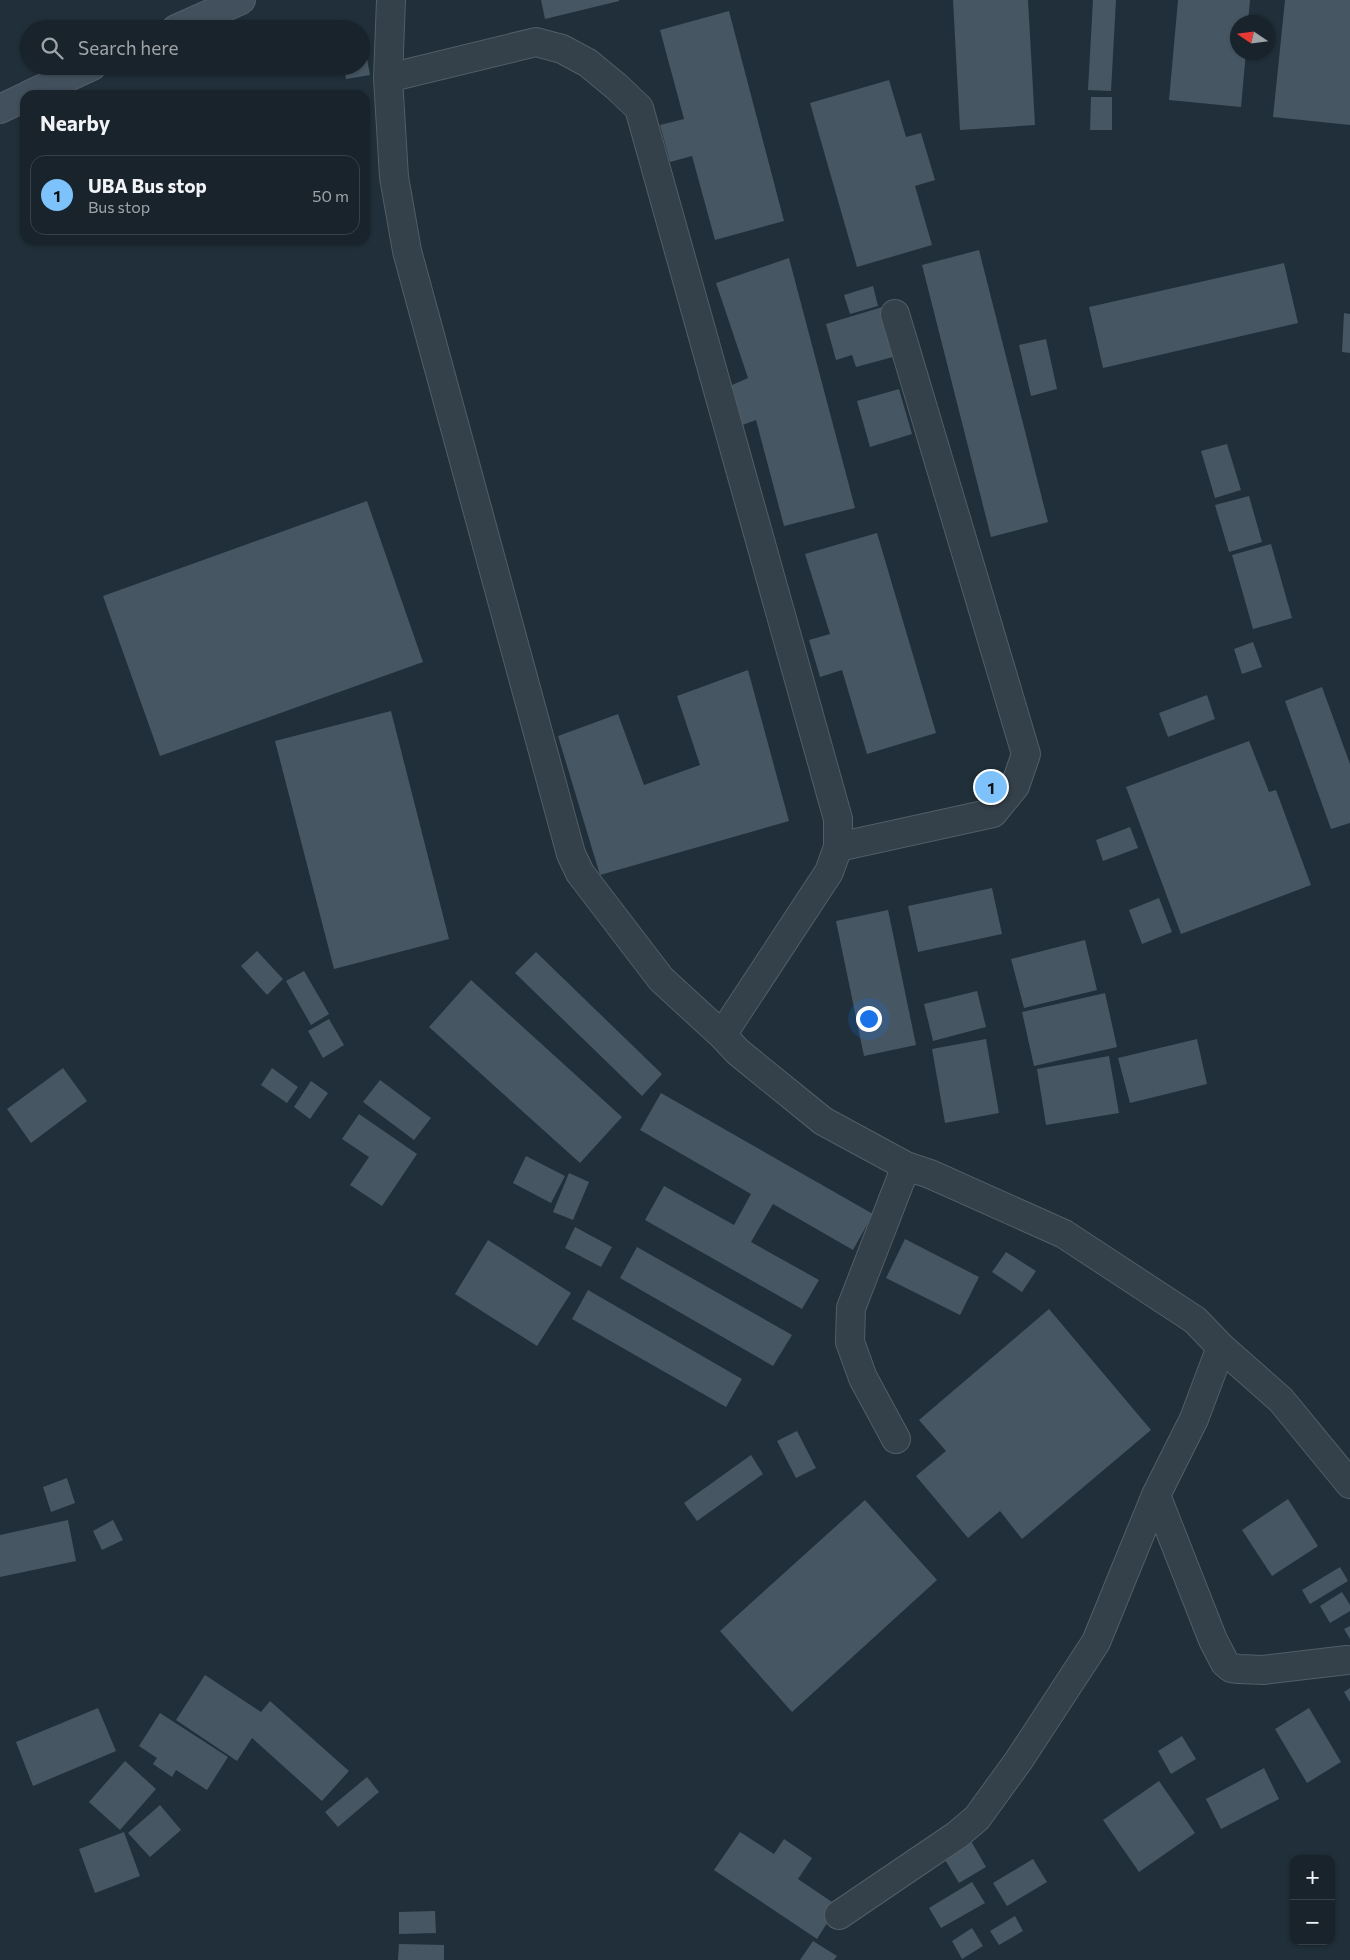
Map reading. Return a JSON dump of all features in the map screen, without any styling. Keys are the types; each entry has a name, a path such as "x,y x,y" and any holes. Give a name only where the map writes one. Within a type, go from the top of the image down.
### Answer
{"main road":[{"path":"196,20 241,0"},
{"path":"40,90 72,75"},
{"path":"0,109 20,99"}],"street":[{"path":"391,0 388,78 394,178 408,251 572,854 580,873 661,979 738,1052 823,1121 906,1166 930,1174 1064,1234 1195,1320 1221,1347 1281,1400 1350,1484"},
{"path":"388,78 536,42 562,48 588,63 639,108 838,819 838,847 829,872 722,1035"},
{"path":"838,847 993,813 1015,786 1026,754 895,314"},
{"path":"896,1439 863,1378 850,1342 851,1308 906,1166"},
{"path":"838,1915 957,1835 977,1818 1019,1760 1096,1642 1156,1495 1194,1419 1221,1347"},
{"path":"1156,1495 1213,1640 1225,1664 1239,1670 1263,1670 1347,1660"}],"building":[{"path":"541,0 619,0 619,1 545,19"},
{"path":"953,0 1028,0 1035,125 960,130"},
{"path":"1093,0 1116,0 1111,91 1088,90"},
{"path":"1178,0 1250,0 1249,15 1230,15 1230,60 1245,60 1241,107 1169,100"},
{"path":"1285,0 1350,0 1350,125 1273,117"},
{"path":"729,11 784,221 715,240 692,156 670,162 660,125 684,119 660,30"},
{"path":"345,75 370,75 346,79"},
{"path":"889,80 906,137 921,133 935,180 915,186 932,245 857,267 810,103"},
{"path":"1091,97 1112,97 1112,130 1090,130"},
{"path":"979,250 1048,522 991,537 922,265"},
{"path":"789,258 855,508 784,526 756,420 734,428 723,389 748,378 716,283"},
{"path":"1284,263 1298,323 1103,368 1089,307"},
{"path":"873,286 878,306 850,314 844,295"},
{"path":"889,305 904,354 856,367 852,355 836,360 826,324"},
{"path":"1344,313 1350,314 1350,353 1342,352"},
{"path":"1046,339 1057,389 1031,396 1019,345"},
{"path":"899,389 912,434 870,447 857,401"},
{"path":"1227,444 1241,490 1215,498 1201,451"},
{"path":"1249,496 1262,542 1229,552 1215,505"},
{"path":"367,501 423,662 160,756 103,596"},
{"path":"877,533 936,733 867,754 842,670 820,677 809,640 830,634 805,554"},
{"path":"1271,544 1292,618 1253,629 1232,555"},
{"path":"1253,642 1262,667 1242,674 1234,649"},
{"path":"748,670 789,821 600,875 558,736 618,714 644,785 700,765 677,696"},
{"path":"1322,687 1350,764 1350,823 1331,829 1285,701"},
{"path":"1207,695 1215,719 1168,737 1159,713"},
{"path":"391,711 449,939 334,969 275,741"},
{"path":"1249,741 1269,792 1276,790 1311,885 1181,934 1126,787"},
{"path":"1130,827 1138,848 1103,861 1096,840"},
{"path":"992,888 1002,934 918,952 908,906"},
{"path":"1159,898 1172,932 1142,944 1129,910"},
{"path":"888,910 916,1045 864,1056 836,921"},
{"path":"1085,940 1097,990 1024,1008 1011,959"},
{"path":"257,951 283,979 267,995 241,966"},
{"path":"536,952 662,1074 642,1096 515,973"},
{"path":"304,971 329,1014 311,1025 286,981"},
{"path":"471,980 622,1117 580,1163 429,1027"},
{"path":"977,991 986,1027 933,1041 924,1004"},
{"path":"1105,993 1117,1047 1034,1066 1022,1012"},
{"path":"329,1019 344,1045 323,1058 308,1031"},
{"path":"986,1039 999,1113 945,1123 932,1049"},
{"path":"1197,1039 1207,1084 1130,1103 1118,1058"},
{"path":"1109,1056 1119,1113 1046,1125 1037,1069"},
{"path":"63,1068 87,1101 31,1143 7,1109"},
{"path":"272,1068 298,1087 287,1103 261,1085"},
{"path":"380,1080 431,1118 414,1140 363,1102"},
{"path":"311,1081 328,1093 310,1119 294,1107"},
{"path":"661,1093 873,1214 853,1250 773,1204 751,1242 819,1280 802,1309 645,1220 664,1186 734,1225 751,1194 640,1130"},
{"path":"359,1114 417,1154 382,1206 350,1185 369,1157 342,1139"},
{"path":"526,1156 565,1176 551,1203 513,1183"},
{"path":"569,1173 589,1182 573,1220 553,1212"},
{"path":"575,1227 612,1247 601,1267 565,1248"},
{"path":"905,1239 979,1277 960,1315 886,1278"},
{"path":"488,1240 571,1293 537,1346 455,1294"},
{"path":"637,1247 792,1335 773,1366 620,1278"},
{"path":"1006,1252 1036,1271 1022,1292 992,1272"},
{"path":"588,1290 742,1379 726,1407 572,1319"},
{"path":"1049,1309 1151,1430 1022,1539 1000,1511 968,1538 916,1476 946,1451 919,1420"},
{"path":"797,1431 816,1468 796,1478 777,1441"},
{"path":"751,1455 763,1474 697,1521 684,1503"},
{"path":"67,1478 75,1503 51,1512 43,1487"},
{"path":"1288,1499 1318,1546 1272,1576 1242,1530"},
{"path":"865,1500 937,1580 792,1712 720,1631"},
{"path":"68,1520 76,1561 0,1577 0,1535"},
{"path":"113,1520 123,1540 102,1550 93,1531"},
{"path":"1340,1567 1348,1581 1310,1604 1302,1590"},
{"path":"1342,1592 1350,1605 1350,1611 1330,1623 1320,1606"},
{"path":"1350,1626 1350,1639 1344,1629"},
{"path":"205,1675 261,1712 270,1701 349,1771 322,1801 252,1738 237,1761 176,1720"},
{"path":"1350,1688 1350,1702 1344,1692"},
{"path":"98,1708 116,1751 33,1786 16,1742"},
{"path":"1309,1708 1341,1762 1307,1783 1275,1729"},
{"path":"160,1713 228,1757 207,1790 176,1770 172,1777 153,1764 157,1758 139,1746"},
{"path":"1182,1736 1196,1759 1171,1774 1158,1751"},
{"path":"125,1761 156,1789 120,1830 89,1802"},
{"path":"1264,1768 1279,1799 1221,1829 1206,1799"},
{"path":"367,1777 379,1792 338,1827 325,1812"},
{"path":"1159,1781 1195,1833 1139,1872 1103,1820"},
{"path":"160,1805 181,1830 150,1857 128,1833"},
{"path":"124,1832 140,1876 95,1893 79,1849"},
{"path":"740,1832 774,1854 784,1839 812,1858 798,1879 838,1906 817,1939 714,1870"},
{"path":"971,1841 986,1867 959,1883 944,1858"},
{"path":"1033,1859 1047,1882 1007,1906 993,1883"},
{"path":"972,1882 985,1903 941,1928 929,1908"},
{"path":"435,1911 436,1933 399,1934 399,1912"},
{"path":"1015,1916 1023,1931 999,1945 990,1931"},
{"path":"972,1928 983,1946 962,1959 952,1941"},
{"path":"813,1941 837,1956 834,1960 800,1960"},
{"path":"399,1944 444,1945 444,1960 398,1960"}],"place":[{"name":"UBA Bus stop","path":"991,787"}]}
